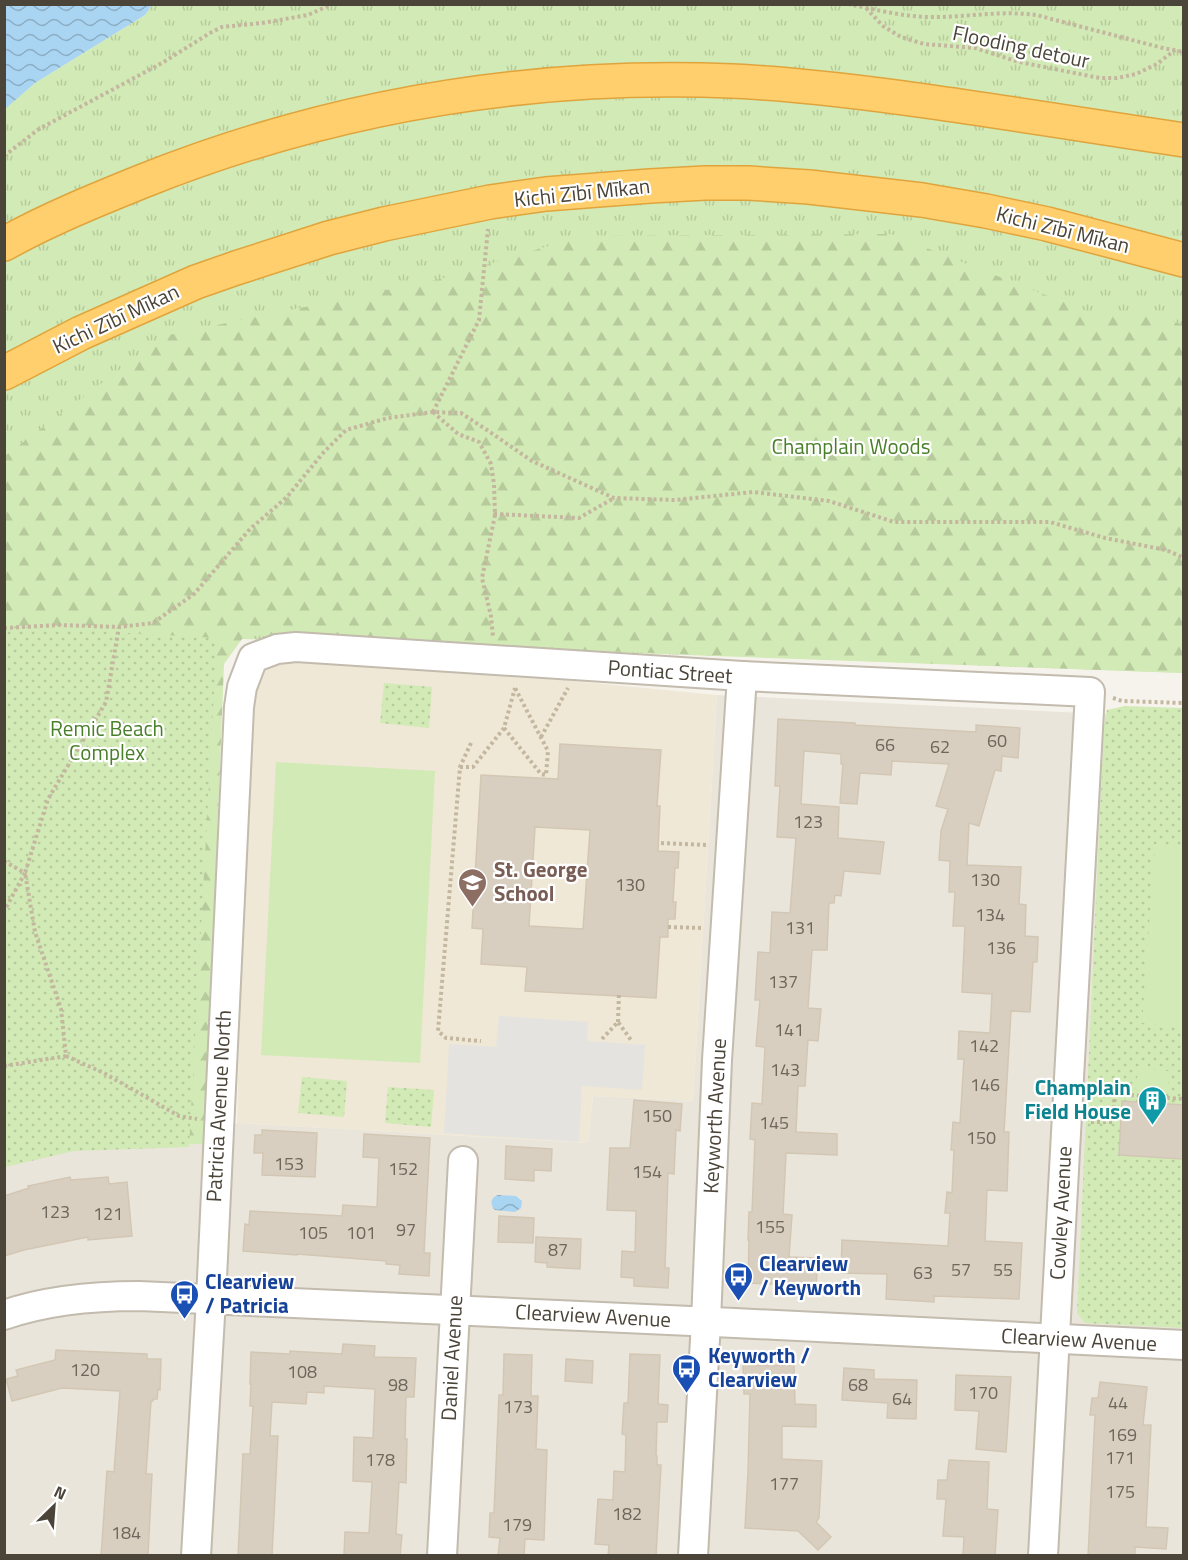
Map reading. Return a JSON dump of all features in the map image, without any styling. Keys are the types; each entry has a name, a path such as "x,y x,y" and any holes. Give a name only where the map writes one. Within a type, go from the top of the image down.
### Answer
{"highway":[{"path":"4,244 95,200 176,168 265,138 339,118 530,86 578,82 677,80 778,84 961,106 1184,140"},
{"name":"Kichi Zībī Mīkan","path":"4,373 81,333 196,282 236,268 340,235 384,224 490,202 546,194 727,183 809,187 922,200 986,211 1047,224 1184,260"}],"street":[{"name":"Pontiac Street","path":"253,658 277,649 296,647 503,672 570,665 742,676 1090,692"},
{"name":"Patricia Avenue North","path":"196,1556 211,1299 238,706 242,687 253,658"},
{"name":"Keyworth Avenue","path":"693,1556 717,1060 742,676"},
{"name":"Cowley Avenue","path":"1043,1556 1090,692"},
{"name":"Daniel Avenue","path":"442,1556 463,1161"},
{"name":"Clearview Avenue","path":"4,1315 34,1306 85,1298 140,1296 1184,1345"}],"path":[{"path":"4,156 39,129 162,63 222,27 308,15 332,4"},
{"path":"848,4 925,17 1016,12 1184,52"},
{"name":"Flooding detour","path":"866,8 883,26 901,37 924,44 975,48 1019,62 1100,78 1117,78 1136,74 1157,64 1175,50"},
{"path":"433,412 480,320 490,202"},
{"path":"433,412 458,434 479,442 491,464 495,515 482,578 503,672 515,688 548,751 546,775 541,774 504,728"},
{"path":"4,628 59,625 119,627 153,623 194,594 250,529 287,497 323,453 346,430 388,418 433,412 461,413 532,461 614,498 675,500 753,492 830,501 894,522 1050,522 1105,538 1166,550 1184,558"},
{"path":"495,515 579,518 614,498"},
{"path":"4,911 25,873 48,799 106,702 119,627"},
{"path":"541,737 568,687 570,665"},
{"path":"460,767 473,767 504,728 515,688"},
{"path":"1090,692 1122,701 1184,703"},
{"path":"471,743 460,767 438,1031 446,1038 481,1041"},
{"path":"661,843 731,845"},
{"path":"4,861 25,873"},
{"path":"25,873 35,932 61,1009 66,1056"},
{"path":"668,927 708,928"},
{"path":"619,992 618,1022 631,1040"},
{"path":"602,1039 618,1022"},
{"path":"4,1066 66,1056 104,1073 179,1116 219,1123"},
{"path":"1066,1121 1113,1122 1115,1094 1184,1099"}],"shaded area":[{"name":"St. George School","path":"305,661 521,676 717,695 693,1101 593,1096 588,1143 237,1123 247,720 250,701 262,672 285,663"},
{"path":"717,695 1183,718 1183,1555 5,1556 5,1164 58,1148 205,1144 237,1123 588,1143 593,1096 693,1101"},
{"path":"499,1016 588,1022 587,1041 645,1045 642,1090 582,1086 579,1142 444,1133 449,1044 496,1047"}],"green space":[{"path":"152,5 1183,5 1183,673 217,638 5,625 5,108 35,83 145,15"},
{"name":"Champlain Woods","path":"891,234 1086,311 1145,311 1183,325 1183,673 494,647 245,635 224,664 205,1144 58,1148 5,1164 5,456 164,336 440,279 581,236"},
{"name":"Remic Beach Complex","path":"5,626 217,638 189,1147 74,1151 5,1167"},
{"path":"384,683 432,687 429,728 380,723"},
{"path":"1125,706 1183,708 1183,1328 1085,1323 1077,1313 1104,725 1107,710"},
{"path":"276,762 435,771 420,1063 261,1055"},
{"path":"1155,844 1183,847 1183,1026 1142,1023"},
{"path":"1138,1068 1169,1071 1167,1093 1136,1090"},
{"path":"302,1077 347,1081 344,1117 298,1113"},
{"path":"388,1087 434,1090 431,1127 385,1123"}],"water":[{"path":"5,4 152,5 145,15 35,83 5,109"},
{"path":"499,1195 516,1196 522,1201 521,1208 515,1212 495,1210 492,1201"}],"building":[{"path":"778,719 976,732 976,725 1020,728 1018,758 1002,756 1001,771 995,770 979,826 969,823 967,865 1021,867 1019,904 1026,905 1025,936 1038,937 1037,962 1033,962 1030,1012 1011,1011 1004,1132 1009,1132 1007,1191 987,1190 985,1241 1022,1243 1019,1299 934,1296 934,1302 886,1299 887,1274 841,1273 842,1240 948,1246 950,1213 945,1213 947,1192 952,1193 953,1122 960,1123 964,1059 958,1059 959,1031 990,1033 992,994 962,992 965,926 953,926 955,892 949,892 950,861 939,860 941,831 948,809 936,806 949,764 892,761 891,775 860,773 857,804 840,803 843,764 841,764 841,754 804,751 801,804 839,807 838,838 884,842 880,874 844,871 841,896 835,895 834,903 829,903 827,950 812,950 808,1008 821,1009 818,1041 808,1040 805,1086 798,1086 796,1132 837,1134 837,1155 786,1153 783,1214 792,1215 789,1257 818,1258 816,1286 748,1283 749,1212 752,1212 755,1140 750,1139 752,1103 762,1104 765,1047 756,1046 760,1000 755,1000 758,952 770,953 772,912 790,913 796,838 777,837 780,786 775,786"},
{"path":"560,744 661,750 657,806 660,806 658,851 679,852 678,868 675,868 673,902 676,902 675,919 668,919 668,937 660,937 656,998 525,991 527,967 481,964 483,929 472,928 481,775 558,779","holes":["535,827 590,830 583,929 529,926"]},
{"path":"634,1100 682,1104 680,1131 676,1130 674,1174 668,1173 665,1268 669,1268 668,1288 634,1286 634,1278 621,1277 622,1251 635,1252 636,1211 607,1210 610,1148 630,1148"},
{"name":"Champlain Field House","path":"1122,1101 1184,1105 1183,1159 1119,1155"},
{"path":"262,1130 317,1133 315,1177 262,1175 263,1153 254,1153 255,1135 262,1135"},
{"path":"364,1134 430,1138 424,1253 430,1253 429,1276 399,1274 400,1265 386,1264 386,1261 243,1251 245,1224 249,1225 250,1211 342,1216 343,1205 377,1207 379,1158 363,1157"},
{"path":"506,1146 552,1149 551,1171 534,1170 534,1181 505,1179"},
{"path":"70,1177 71,1180 108,1177 109,1184 127,1182 132,1236 88,1240 88,1237 4,1256 4,1196 29,1188 28,1186"},
{"path":"499,1216 534,1218 533,1243 498,1242"},
{"path":"536,1237 581,1239 580,1269 547,1267 547,1263 535,1262"},
{"path":"343,1344 375,1346 374,1357 416,1358 414,1397 406,1397 406,1483 399,1482 396,1534 402,1535 400,1556 344,1556 345,1532 369,1533 372,1482 353,1481 354,1437 373,1438 375,1389 324,1386 324,1393 307,1392 306,1404 272,1402 270,1436 278,1436 272,1556 238,1556 243,1454 250,1454 253,1406 250,1406 251,1352 290,1354 290,1351 342,1354"},
{"path":"56,1350 147,1354 147,1359 161,1359 160,1390 158,1389 157,1399 151,1401 146,1474 152,1474 148,1556 101,1556 107,1471 114,1472 120,1391 62,1388 12,1401 6,1379 18,1376 16,1370 55,1360"},
{"path":"504,1354 532,1355 531,1396 538,1396 536,1449 547,1450 544,1540 525,1539 524,1556 498,1556 500,1538 489,1537 490,1513 494,1513 499,1395 503,1395"},
{"path":"630,1354 660,1355 658,1404 668,1405 667,1422 657,1422 656,1456 657,1465 661,1465 656,1556 608,1556 609,1545 595,1544 598,1499 613,1500 614,1471 625,1472 626,1435 622,1434 624,1403 628,1403"},
{"path":"566,1359 593,1361 592,1383 565,1381"},
{"path":"794,1365 795,1404 816,1405 816,1427 782,1426 782,1459 822,1461 819,1518 816,1522 831,1537 818,1550 798,1531 745,1528 750,1394 744,1394 743,1366"},
{"path":"844,1368 874,1370 874,1379 917,1380 916,1419 887,1418 888,1403 842,1400"},
{"path":"956,1375 1011,1377 1006,1452 976,1449 979,1411 955,1410"},
{"path":"1100,1382 1147,1387 1143,1425 1151,1425 1146,1527 1168,1528 1166,1549 1135,1547 1135,1556 1088,1556 1095,1415 1090,1415 1092,1398 1098,1398"},
{"path":"949,1460 989,1462 987,1509 998,1510 995,1556 963,1556 964,1537 943,1536 946,1499 937,1499 938,1480 947,1480"}],"place":[{"name":"St. George School","path":"473,908"},
{"name":"Champlain Field House","path":"1152,1126"},
{"name":"Clearview / Keyworth","path":"738,1302"},
{"name":"Clearview / Patricia","path":"184,1320"},
{"name":"Keyworth / Clearview","path":"687,1394"}]}
